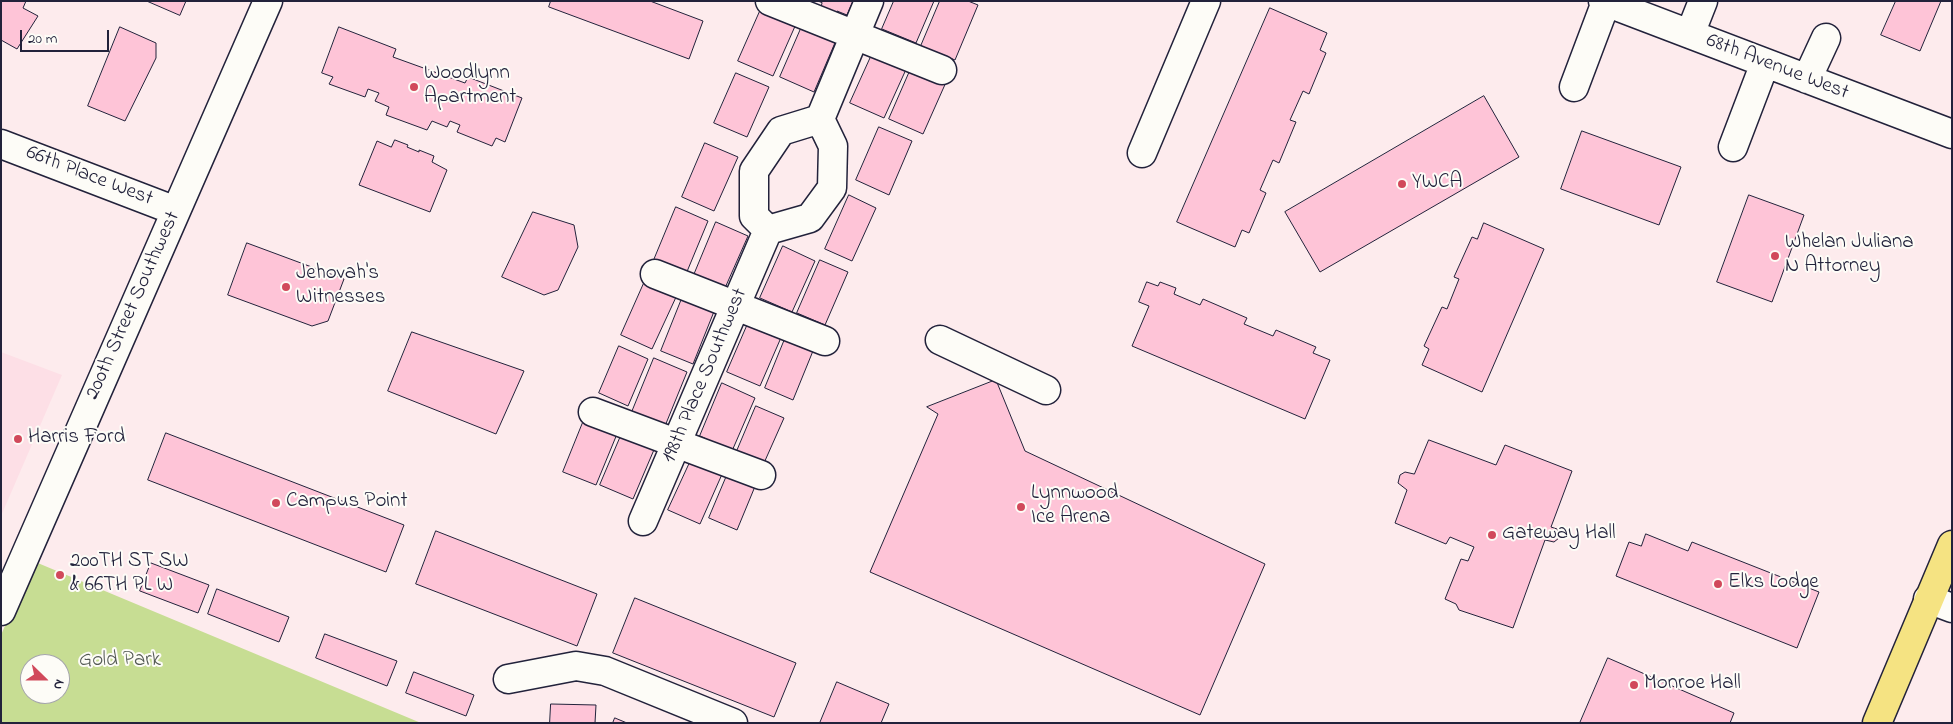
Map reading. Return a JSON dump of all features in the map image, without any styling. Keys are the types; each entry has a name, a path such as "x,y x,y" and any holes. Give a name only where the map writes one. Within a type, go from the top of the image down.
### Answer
{"main road":[{"path":"1877,723 1940,604 1952,544"}],"street":[{"name":"200th Street Southwest","path":"1,611 268,1"},
{"path":"770,1 942,70"},
{"path":"820,119 781,131 754,171 754,216 768,230 810,218 832,188 832,146 820,119 870,1"},
{"path":"1142,153 1206,1"},
{"path":"1690,34 1703,1"},
{"path":"1574,86 1604,2"},
{"name":"68th Avenue West","path":"1604,2 1652,10 1690,34 1952,134"},
{"path":"1807,79 1826,38"},
{"path":"1733,147 1765,63"},
{"name":"66th Place West","path":"1,144 176,210"},
{"name":"198th Place Southwest","path":"643,521 768,230"},
{"path":"655,274 825,341"},
{"path":"940,340 1046,390"},
{"path":"593,412 761,475"},
{"path":"508,679 576,666 605,671 734,723"}],"shaded area":[{"name":"Harris Ford","path":"1,352 62,375 1,516"}],"green space":[{"name":"Gold Park","path":"33,561 421,723 1,723 1,635"}],"building":[{"path":"1,1 26,1 23,8 38,16 17,49 1,40"},
{"path":"147,1 186,1 180,15"},
{"path":"551,1 650,1 703,21 689,59 549,7"},
{"path":"818,1 853,1 847,15 837,11 836,14 821,7 822,3"},
{"path":"894,1 934,1 916,43 882,29"},
{"path":"940,1 968,1 978,5 955,60 921,46"},
{"path":"1896,1 1941,1 1920,51 1881,35"},
{"path":"1270,8 1327,33 1320,50 1326,53 1309,94 1303,91 1290,120 1296,122 1279,163 1273,160 1260,190 1266,193 1249,233 1242,230 1235,247 1177,222"},
{"path":"761,9 796,24 773,76 738,61"},
{"path":"803,24 837,38 814,92 780,77"},
{"path":"120,27 156,43 156,58 125,121 88,106"},
{"name":"Woodlynn Apartment","path":"339,27 396,49 393,57 465,83 468,77 522,98 505,142 496,138 492,146 457,132 460,125 450,121 447,127 432,121 427,130 386,115 389,107 375,101 379,93 368,89 365,97 329,84 333,77 322,73"},
{"path":"874,50 908,65 884,118 850,103"},
{"path":"913,64 947,80 923,134 889,119"},
{"path":"736,73 769,87 747,137 714,123"},
{"name":"YWCA","path":"1484,96 1519,157 1320,272 1285,212"},
{"path":"879,127 912,141 889,195 856,180"},
{"path":"1582,131 1681,167 1659,225 1561,189"},
{"name":"Woodlynn Apartment","path":"395,140 419,152 419,150 434,156 432,162 447,170 430,212 359,185 377,141 391,147"},
{"path":"705,143 738,157 714,211 682,197"},
{"path":"849,195 876,208 852,261 825,249"},
{"path":"1749,195 1804,215 1772,302 1717,282"},
{"path":"676,207 708,221 686,274 654,260"},
{"path":"533,212 574,225 578,247 558,290 544,295 502,277"},
{"path":"716,222 748,236 725,288 694,275"},
{"path":"1484,223 1544,249 1482,392 1422,365 1429,349 1424,346 1442,307 1447,309 1459,279 1454,277 1472,237 1477,239"},
{"name":"Jehovah's Witnesses","path":"247,243 344,279 328,321 312,326 228,295"},
{"path":"783,246 815,261 792,312 760,298"},
{"path":"820,260 848,272 825,325 797,313"},
{"path":"645,281 677,295 652,349 621,335"},
{"path":"1147,282 1158,286 1160,282 1176,288 1174,294 1200,305 1203,299 1247,318 1244,324 1273,336 1276,330 1316,347 1313,353 1330,360 1305,419 1132,346 1149,306 1139,302"},
{"path":"683,296 715,309 693,364 661,351"},
{"path":"750,319 783,333 760,386 727,372"},
{"path":"412,332 524,371 496,434 388,391"},
{"path":"787,334 815,346 793,400 765,388"},
{"path":"619,346 648,359 628,406 599,393"},
{"path":"654,358 687,372 665,426 632,412"},
{"name":"Lynnwood Ice Arena","path":"996,380 1025,451 1265,564 1200,715 870,572 938,414 927,407"},
{"path":"722,383 755,398 732,451 700,436"},
{"path":"756,406 784,418 764,463 737,451"},
{"path":"584,420 617,434 596,485 563,472"},
{"path":"623,431 656,445 633,499 600,485"},
{"name":"Campus Point","path":"166,433 404,525 386,572 148,480"},
{"name":"Gateway Hall","path":"1429,440 1496,465 1505,445 1572,471 1551,527 1557,529 1559,538 1554,542 1545,540 1513,628 1459,610 1456,604 1445,599 1461,559 1468,561 1474,547 1450,537 1446,544 1395,523 1407,490 1398,483 1400,475 1405,472 1414,474"},
{"path":"692,458 723,472 700,524 668,510"},
{"path":"728,473 756,484 737,530 709,518"},
{"name":"Campus Point","path":"436,531 597,594 577,646 416,584"},
{"name":"Elks Lodge","path":"1646,534 1688,551 1692,542 1819,592 1797,648 1616,576 1629,542 1641,546"},
{"path":"151,563 209,585 198,613 140,591"},
{"path":"217,589 289,617 279,642 208,614"},
{"path":"635,598 796,663 774,717 613,653"},
{"path":"325,634 397,661 387,686 316,658"},
{"name":"Monroe Hall","path":"1608,658 1734,713 1730,723 1580,723"},
{"path":"414,672 474,695 466,716 406,693"},
{"path":"837,682 889,704 881,723 820,723"},
{"path":"551,704 596,705 595,723 550,723"},
{"path":"615,718 627,723 613,723"}],"place":[{"name":"Woodlynn Apartment","path":"414,87"},
{"name":"YWCA","path":"1402,184"},
{"name":"Whelan Juliana N Attorney","path":"1775,256"},
{"name":"Jehovah's Witnesses","path":"286,287"},
{"name":"Harris Ford","path":"18,439"},
{"name":"Campus Point","path":"276,503"},
{"name":"Lynnwood Ice Arena","path":"1021,507"},
{"name":"Gateway Hall","path":"1492,535"},
{"name":"200TH ST SW & 66TH PL W","path":"60,575"},
{"name":"Elks Lodge","path":"1718,584"},
{"name":"Monroe Hall","path":"1634,685"}]}
